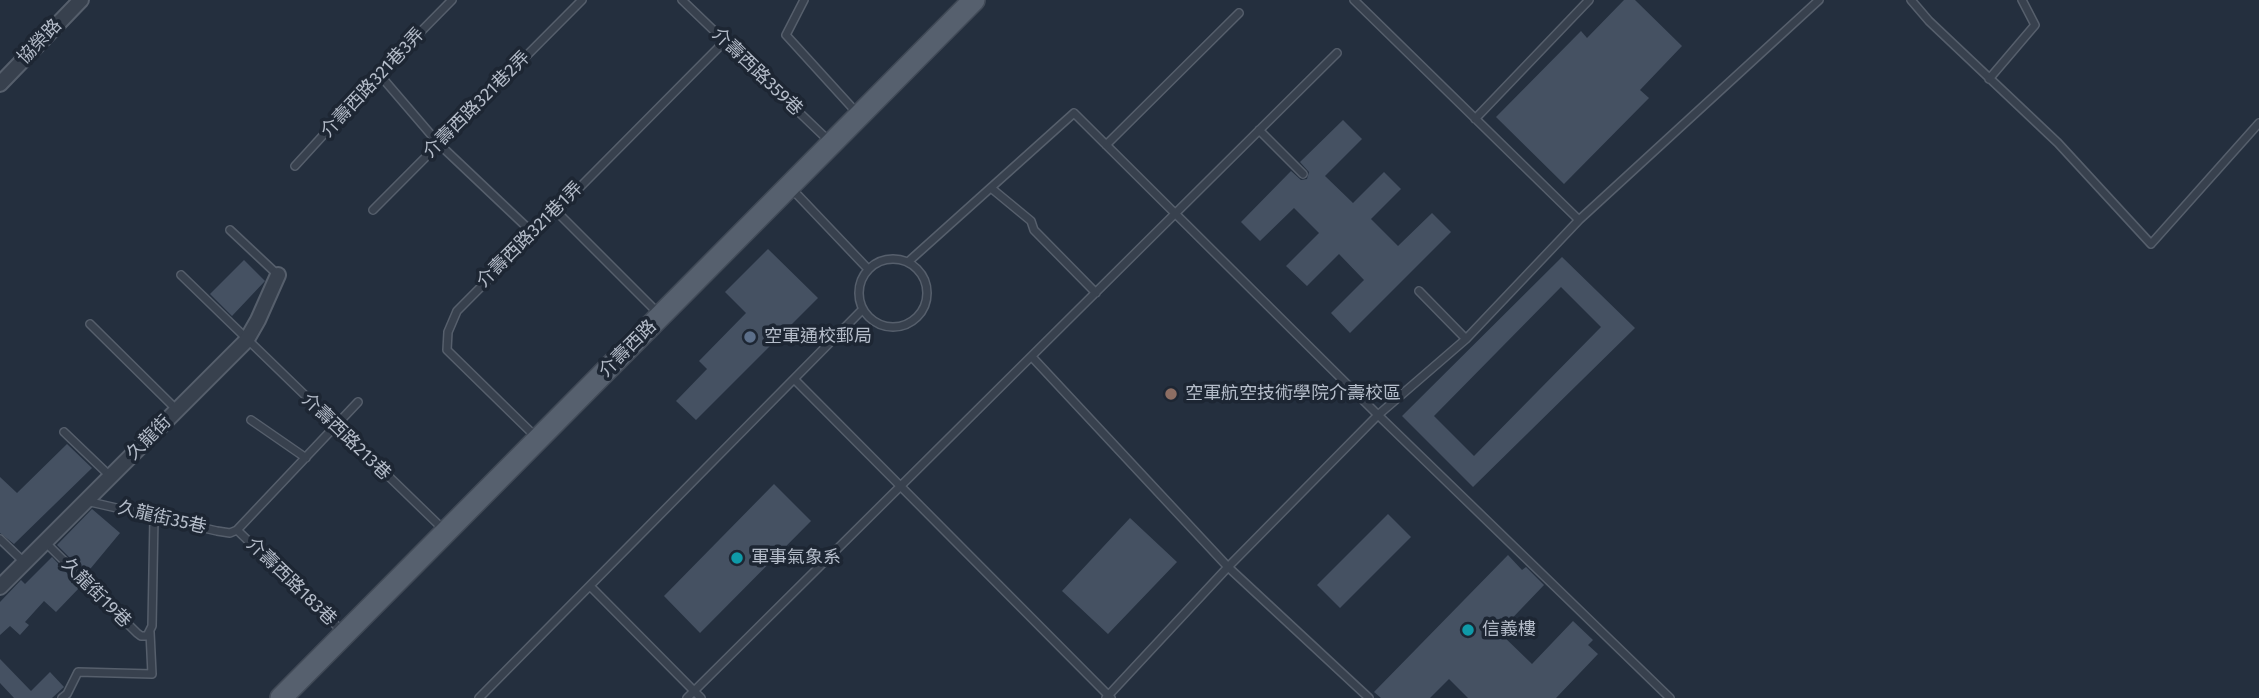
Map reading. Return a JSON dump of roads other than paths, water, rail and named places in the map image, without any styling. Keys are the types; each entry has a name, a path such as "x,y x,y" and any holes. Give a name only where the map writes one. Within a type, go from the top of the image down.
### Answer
{"main road":[{"name":"介壽西路","path":"281,698 974,0"}],"street":[{"name":"協榮路","path":"0,85 80,0"},
{"name":"久龍街","path":"0,587 246,341 278,275"}],"lane":[{"name":"介壽西路321巷3弄","path":"295,166 379,74 452,0"},
{"name":"介壽西路321巷2弄","path":"373,210 582,0"},
{"name":"介壽西路359巷","path":"682,0 832,144"},
{"path":"804,0 786,35 860,116"},
{"path":"1354,0 1579,220"},
{"path":"1475,118 1590,0"},
{"path":"794,379 1109,697 1228,567 1378,415 1466,339 1579,220 1819,0"},
{"path":"1911,0 1929,21 2058,143 2151,244 2259,123"},
{"path":"1989,79 2035,25 2022,0"},
{"path":"1106,145 1238,13"},
{"name":"介壽西路321巷1弄","path":"538,439 452,357 446,343 457,311 725,41"},
{"path":"687,698 1336,53"},
{"path":"379,74 439,144 533,233"},
{"path":"908,262 1074,113 1378,415 1670,698"},
{"path":"1259,130 1303,174"},
{"path":"789,187 868,269"},
{"path":"990,188 1031,221 1034,229 1096,293"},
{"path":"555,210 661,316"},
{"path":"230,230 278,275"},
{"path":"887,259 908,262 918,269 924,278 927,289 922,312 903,326 880,325 863,309 859,288 862,278 868,269 887,259"},
{"name":"介壽西路213巷","path":"181,275 246,341 446,532"},
{"path":"1419,290 1466,339"},
{"path":"479,698 863,309"},
{"path":"90,324 177,410"},
{"path":"1032,357 1228,567 1369,698"},
{"path":"237,530 358,401"},
{"path":"251,420 306,458"},
{"path":"64,432 110,477"},
{"name":"久龍街35巷","path":"86,501 217,531 230,533 237,530"},
{"name":"久龍街19巷","path":"62,698 68,694 78,672 152,674 150,632 154,517"},
{"name":"介壽西路183巷","path":"237,530 345,634"},
{"path":"0,539 24,562"},
{"name":"久龍街19巷","path":"45,542 136,633 146,636 150,632"},
{"path":"590,586 701,698"}],"place":[{"name":"空軍通校郵局","path":"750,337"},
{"name":"空軍航空技術學院介壽校區","path":"1171,394"},
{"name":"軍事氣象系","path":"737,558"},
{"name":"信義樓","path":"1468,630"}]}
